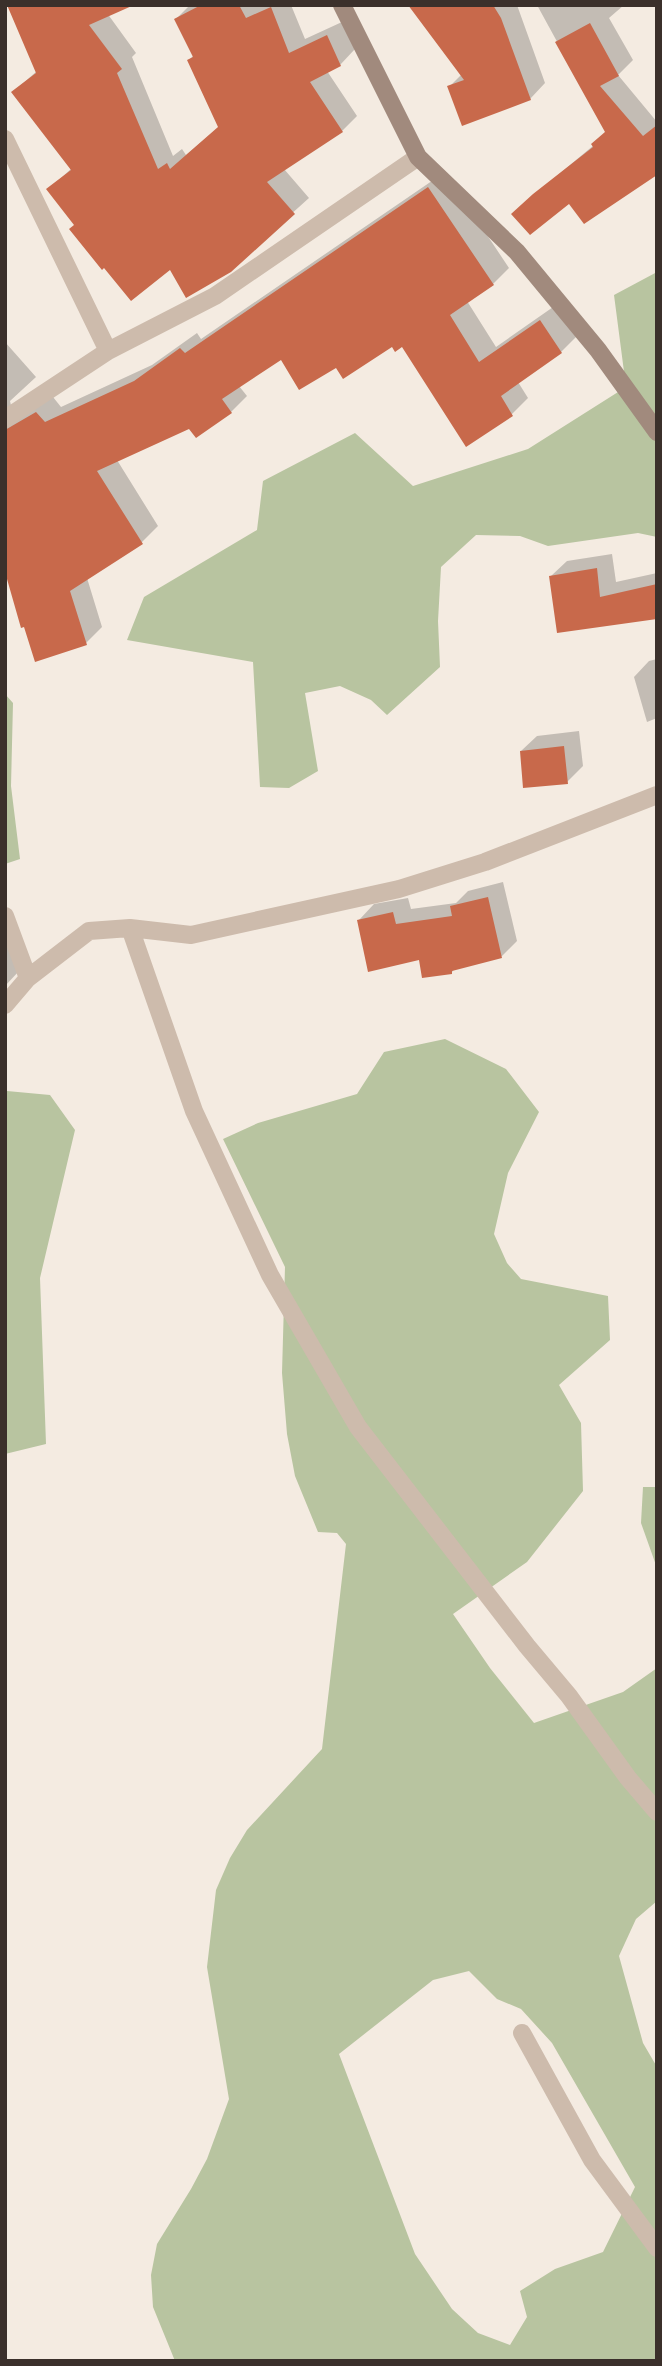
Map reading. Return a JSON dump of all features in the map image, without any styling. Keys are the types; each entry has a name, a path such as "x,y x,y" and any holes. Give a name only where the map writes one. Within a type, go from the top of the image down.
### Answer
{"main road":[{"path":"342,5 418,157 517,252 598,350 657,432"}],"street":[{"path":"5,139 108,351"},
{"path":"5,419 108,351 215,296 418,157"},
{"path":"5,1005 28,978 89,931 130,928 191,935 399,889 485,862 657,795"},
{"path":"5,916 28,978"},
{"path":"130,928 200,1123 270,1275 358,1427 657,1812"},
{"path":"523,2033 592,2160 657,2248"}],"green space":[{"path":"657,272 657,537 638,533 548,546 520,536 476,535 441,567 438,621 440,667 387,715 371,700 340,686 305,693 318,771 289,788 260,787 253,662 127,640 144,597 257,530 263,481 355,433 413,486 528,449 626,387 614,295"},
{"path":"5,694 13,703 11,786 20,859 5,864"},
{"path":"445,1039 506,1069 539,1112 508,1173 494,1234 507,1263 521,1279 608,1296 610,1340 559,1385 581,1423 583,1491 527,1562 453,1614 490,1668 534,1723 623,1692 657,1668 657,1901 636,1919 619,1956 643,2043 657,2067 657,2361 175,2361 153,2307 151,2275 157,2244 207,2159 229,2099 207,1967 216,1890 230,1858 247,1830 322,1749 346,1544 337,1533 318,1532 295,1476 287,1434 282,1373 285,1267 223,1139 258,1123 357,1094 384,1052","holes":["469,1971 497,1999 521,2009 552,2043 635,2187 603,2252 555,2269 520,2291 527,2317 510,2345 478,2333 452,2309 415,2254 339,2054 433,1980"]},
{"path":"7,1091 50,1095 75,1130 40,1278 46,1444 5,1454"},
{"path":"643,1487 657,1487 657,1568 641,1523"}],"building":[{"path":"7,5 134,5 89,25 122,69 117,73 158,169 167,163 170,169 218,127 187,60 193,57 174,19 201,5 239,5 246,18 271,7 289,53 327,35 341,66 310,82 343,132 267,182 295,214 231,272 186,298 170,270 131,301 69,229 74,225 46,189 71,170 11,92 36,73"},
{"path":"408,5 493,5 501,18 531,100 462,126 447,86 464,80"},
{"path":"590,23 619,76 600,86 643,136 657,125 657,175 584,224 569,204 530,235 511,214 593,147 591,144 605,132 555,42"},
{"path":"428,187 494,285 450,315 479,362 540,320 562,353 501,396 513,416 466,447 402,347 395,352 392,347 343,379 336,368 299,390 281,360 222,399 232,413 196,438 189,429 97,471 143,544 70,591 87,645 35,662 24,627 21,628 5,572 5,430 36,412 45,422 134,381 180,348 185,353"},
{"path":"597,568 600,597 657,584 657,619 557,633 549,576"},
{"path":"564,746 568,784 523,788 520,751"},
{"path":"488,897 502,958 452,971 452,974 422,978 419,960 368,972 357,920 393,912 396,924 452,916 450,906"}]}
